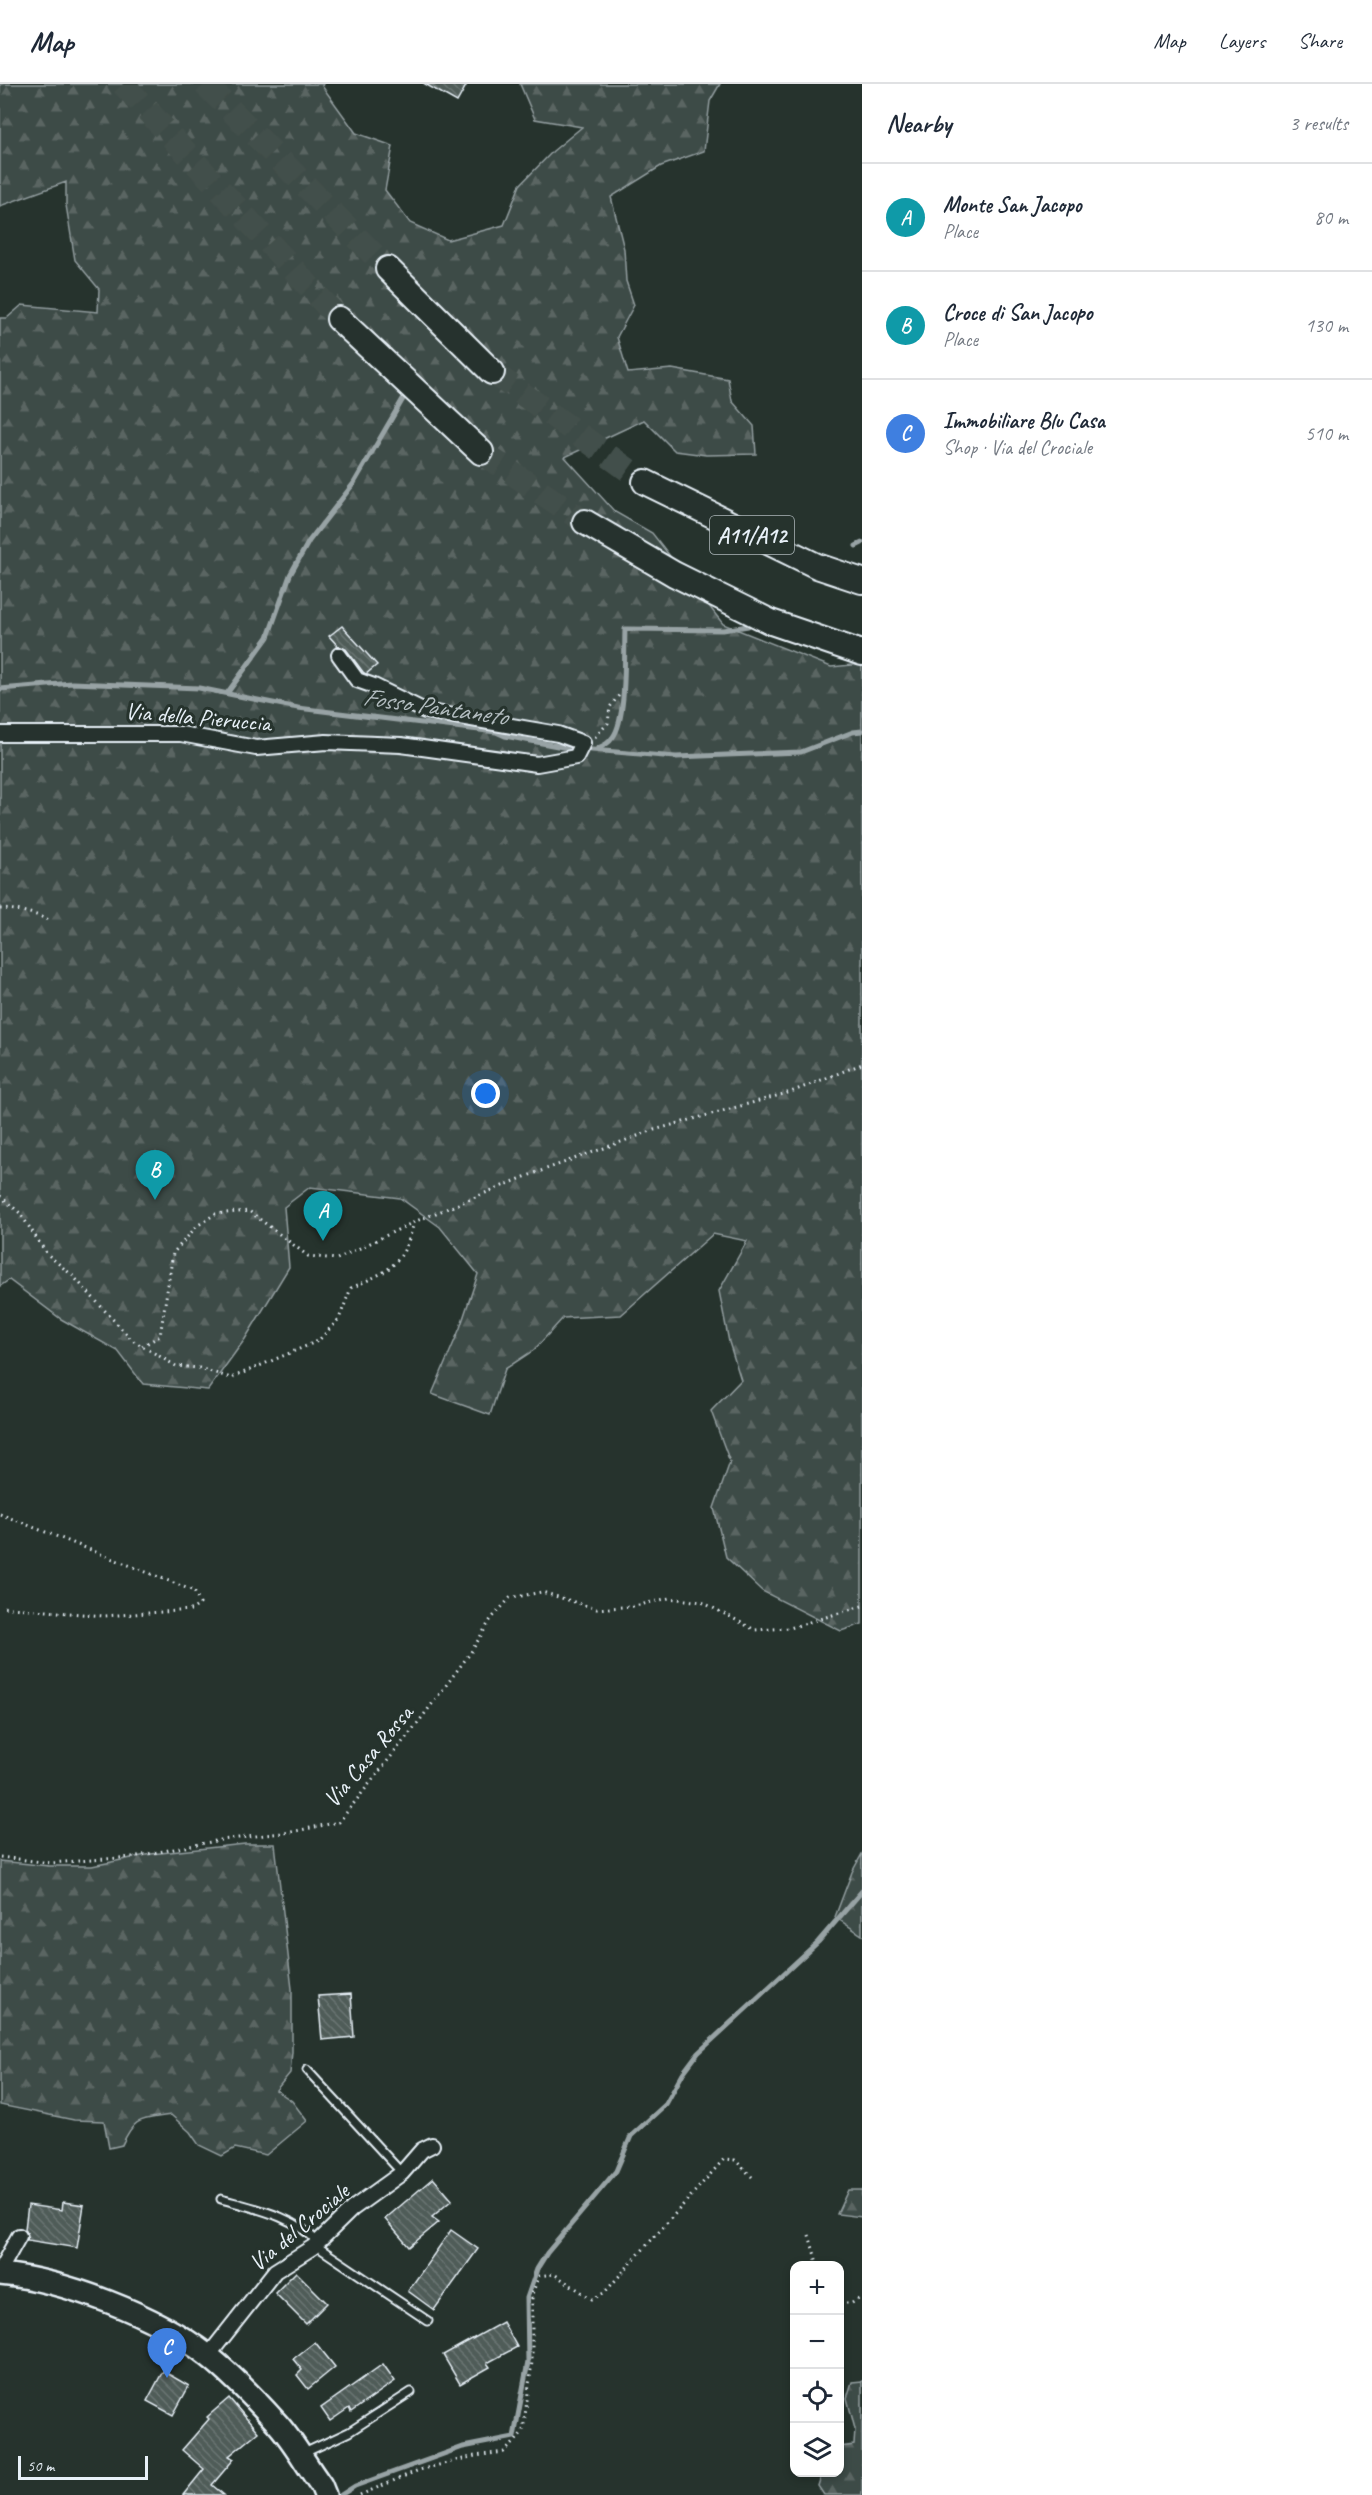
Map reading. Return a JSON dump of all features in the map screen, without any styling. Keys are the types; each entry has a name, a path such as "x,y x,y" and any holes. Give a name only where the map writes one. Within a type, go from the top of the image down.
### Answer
{"highway":[{"path":"388,268 492,372"},
{"path":"339,319 481,452"},
{"name":"A11/A12","path":"645,482 817,567 862,581"},
{"name":"A11/A12","path":"585,522 674,574 771,622 862,653"}],"main road":[{"path":"0,2272 25,2276 101,2300 171,2331 208,2356 277,2423 321,2485 325,2495"}],"street":[{"path":"339,656 357,680 425,711 558,734 583,743"},
{"name":"Via della Pieruccia","path":"0,734 181,734 256,748 326,742 401,745 537,764 576,756 583,743"},
{"name":"Via del Crociale","path":"208,2356 212,2348 275,2271 316,2244 352,2209 402,2173 422,2150 432,2145"},
{"path":"0,2272 19,2236"}],"lane":[{"path":"307,2070 402,2173"},
{"path":"221,2199 257,2209 292,2223 311,2234 316,2244 428,2321"},
{"path":"300,2455 349,2432 411,2392"}],"path":[{"path":"583,743 595,738 608,723 610,707 620,694"},
{"path":"0,909 14,909 37,914 51,921"},
{"path":"142,1346 160,1336 173,1253 197,1226 215,1214 249,1212 308,1256 337,1259 414,1222 527,1176 654,1130 791,1092 862,1064"},
{"path":"0,1196 20,1213 47,1254 73,1276 132,1340 176,1366 199,1368 231,1378 318,1341 339,1319 351,1288 386,1271 408,1248 414,1222"},
{"path":"0,1514 194,1591 200,1604 192,1610 104,1616 0,1607"},
{"name":"Via Casa Rossa","path":"0,1857 51,1863 132,1857 221,1840 291,1832 339,1822 427,1712 471,1652 491,1619 510,1598 542,1592 597,1609 635,1606 669,1598 702,1602 755,1630 790,1628 862,1606"},
{"path":"360,2495 419,2470 475,2456 504,2452 515,2442 523,2431 532,2362 532,2294 539,2276 554,2274 592,2299 604,2293 724,2159 735,2160 755,2180"},
{"path":"809,2235 817,2261"},
{"path":"844,2303 852,2303 862,2297"}],"green space":[{"path":"0,84 323,84 322,86 356,133 393,146 385,190 410,223 448,240 504,225 520,185 553,151 582,127 535,119 520,84 720,84 710,101 704,151 661,166 611,197 624,249 626,281 634,305 617,337 628,373 672,369 728,379 732,401 754,426 756,454 706,455 675,451 644,420 565,457 615,512 652,533 723,624 831,667 862,664 862,1624 841,1631 762,1591 726,1557 714,1508 730,1462 711,1411 741,1380 729,1342 719,1291 747,1241 713,1234 621,1315 563,1318 534,1350 505,1369 490,1415 432,1394 460,1328 478,1274 440,1227 400,1198 310,1187 284,1207 289,1267 245,1339 208,1390 143,1384 118,1351 61,1319 9,1280 0,1286 0,318 7,318 22,305 98,312 99,289 75,260 66,205 66,182 0,206"},
{"path":"245,1844 275,1844 292,1989 290,2073 276,2090 292,2101 307,2121 266,2155 235,2148 222,2156 199,2145 190,2132 171,2115 140,2121 131,2129 122,2145 109,2148 104,2121 74,2120 0,2105 0,1861 49,1866 92,1866 151,1854"},
{"path":"862,1854 862,1935 835,1917 852,1872"},
{"path":"848,2190 862,2190 862,2217 837,2214"},
{"path":"862,2381 862,2495 824,2495 818,2486 821,2477 844,2477 844,2446 854,2445 855,2429 847,2398 852,2382"}],"building":[{"path":"425,84 467,84 457,102"},
{"path":"342,626 377,665 366,674 346,649 338,646 329,636"},
{"path":"351,1994 354,2037 322,2040 318,1996"},
{"path":"433,2178 452,2200 432,2217 439,2222 409,2247 385,2219"},
{"path":"63,2202 84,2205 77,2248 27,2240 28,2235 25,2229 28,2205 62,2210"},
{"path":"451,2230 478,2249 434,2310 408,2291"},
{"path":"296,2272 327,2303 306,2324 275,2293"},
{"path":"503,2322 517,2347 487,2363 490,2367 460,2384 443,2355"},
{"path":"315,2342 335,2367 308,2389 297,2375 302,2370 293,2359"},
{"path":"383,2364 395,2381 351,2412 349,2408 330,2421 321,2408"},
{"path":"163,2371 189,2386 173,2415 147,2401"},
{"path":"229,2398 258,2432 229,2456 234,2459 212,2485 224,2495 183,2495 204,2469 182,2450 209,2419 207,2417"}],"waterway":[{"path":"228,692 268,637 290,575 309,541 354,483 403,399"},
{"path":"856,546 862,543"},
{"path":"598,748 607,744 613,737 621,716 625,629 723,630 748,626"},
{"name":"Fosso Pantaneto","path":"0,689 72,683 199,688 298,708 496,732 505,736 568,748 676,757 801,752 853,732 862,731"},
{"path":"341,2495 355,2486 463,2447 514,2437 528,2362 527,2298 537,2269 547,2253 616,2171 631,2136 666,2104 683,2073 698,2053 818,1942 862,1891"}],"tunnel":[{"path":"123,84 339,319"},
{"path":"205,84 388,269"},
{"path":"492,372 645,482"},
{"path":"481,452 585,522"}],"place":[{"name":"Croce di San Jacopo","path":"155,1200"},
{"name":"Monte San Jacopo","path":"323,1241"},
{"name":"Immobiliare Blu Casa","path":"167,2378"}]}
